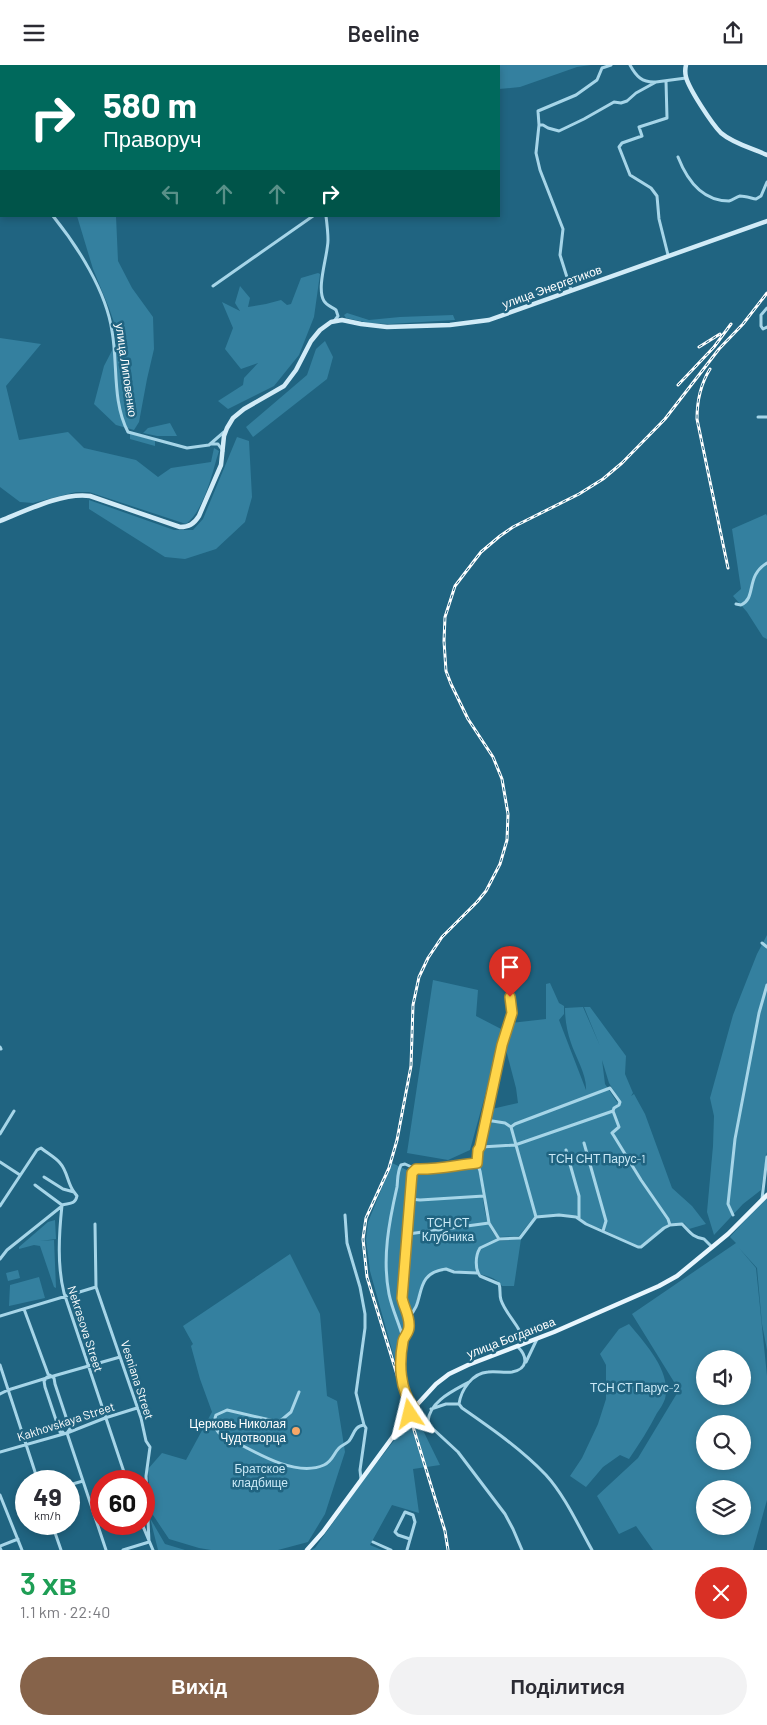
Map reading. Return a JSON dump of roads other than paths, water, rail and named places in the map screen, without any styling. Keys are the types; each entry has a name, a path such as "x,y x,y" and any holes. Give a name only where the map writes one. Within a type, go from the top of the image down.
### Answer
{"main road":[{"path":"686,65 686,78 692,91 721,133 733,141 767,155"},
{"name":"улица Энергетиков","path":"337,318 361,324 388,327 450,325 489,320 767,221"},
{"path":"0,521 64,497 82,495 180,527 186,527 196,521 221,465 227,427 233,418 244,409 284,386 296,370 311,341 337,318"},
{"name":"улица Богданова","path":"307,1550 323,1532 414,1408 448,1374 518,1347 659,1287 677,1276 728,1234 767,1195"}],"street":[{"path":"572,290 560,255 563,229 540,171 536,153 539,125 538,111 576,95 597,80 602,68 611,65"},
{"path":"630,65 640,79 646,82 686,78"},
{"path":"666,81 667,118 640,127 642,136 622,143 619,147 630,175 651,187 657,196 659,219 668,255"},
{"path":"539,125 559,131 614,102 621,103 627,101 636,93 656,82"},
{"path":"678,157 685,174 703,194 716,199 731,201 740,196 756,199 761,196 767,182"},
{"name":"улица Липовенко","path":"54,217 80,256 108,309 121,415 128,432 187,448 209,445"},
{"path":"213,286 312,217"},
{"path":"326,217 328,239 321,294 323,301 336,310 337,318"},
{"path":"767,308 761,315 761,326 763,329 767,327"},
{"path":"758,417 767,417"},
{"path":"209,445 219,438 227,427"},
{"path":"209,445 218,444 223,451"},
{"path":"736,604 744,604 749,599 753,578 756,572 767,563"},
{"path":"762,943 767,947"},
{"path":"733,1215 728,1204 735,1139 767,985"},
{"path":"499,1239 489,1223 477,1163 478,1150 502,1045 512,1013 510,997"},
{"path":"480,1147 515,1145 613,1111 620,1101 610,1087 511,1127"},
{"path":"0,1134 14,1111"},
{"path":"613,1111 619,1127 612,1133 668,1219 670,1225"},
{"path":"486,1119 504,1123 511,1127 536,1217"},
{"path":"584,1143 606,1221 603,1231"},
{"path":"0,1206 37,1150 41,1148 59,1161 67,1173 69,1185 77,1197 73,1203 62,1205 8,1250 0,1259"},
{"path":"566,1150 579,1196 579,1218"},
{"path":"762,1199 767,1157"},
{"path":"0,1162 20,1175"},
{"path":"403,1338 389,1296 385,1267 386,1244 397,1187 397,1173 400,1165 405,1164 416,1169 442,1168 477,1163"},
{"path":"414,1408 406,1396 400,1358 403,1338 409,1329 409,1316 402,1298 411,1181 412,1173 416,1169"},
{"path":"44,1177 63,1189 74,1192"},
{"path":"35,1185 62,1205"},
{"path":"410,1199 420,1201 484,1196"},
{"name":"Nekrasova Street","path":"62,1205 61,1283 123,1470"},
{"path":"345,1215 347,1243 360,1287 365,1314 356,1393 366,1427 360,1470 361,1479"},
{"path":"525,1344 520,1329 500,1299 501,1288 499,1283 480,1276 476,1269 480,1248 499,1239 520,1238 536,1217 559,1215 579,1218 586,1224 638,1247 641,1247 670,1225 682,1225 691,1235 704,1239 712,1247"},
{"path":"408,1234 489,1223"},
{"name":"Vesniana Street","path":"95,1224 96,1287 137,1408 146,1441 150,1447 146,1476 149,1542"},
{"path":"409,1316 415,1311 422,1284 431,1275 446,1269 454,1272 478,1273"},
{"path":"0,1316 65,1298 96,1287"},
{"path":"24,1309 48,1376"},
{"path":"522,1550 505,1514 458,1452 431,1427 428,1421 430,1409 440,1400 478,1375 487,1371 512,1372 519,1369 525,1362 537,1339"},
{"path":"518,1347 525,1355 525,1362"},
{"path":"0,1394 48,1376 120,1357"},
{"path":"0,1365 34,1470"},
{"path":"48,1376 54,1378 70,1429 67,1433 106,1550"},
{"path":"48,1376 44,1381 44,1387 60,1432 67,1433"},
{"path":"469,1381 460,1399 462,1408 506,1439 546,1475 559,1492 592,1550"},
{"path":"299,1391 291,1412 279,1422 226,1410 216,1415 213,1421 214,1427 219,1433 283,1463 298,1469 311,1469 325,1465 332,1460 339,1448 348,1443 359,1426 364,1425"},
{"path":"430,1409 460,1404"},
{"name":"Kakhovskaya Street","path":"0,1452 67,1433 137,1408"},
{"path":"0,1495 22,1550"},
{"path":"407,1550 415,1523 413,1515 405,1512 395,1532 410,1539"},
{"path":"56,1535 61,1550"},
{"path":"146,1535 153,1550"},
{"path":"0,1548 18,1539"},
{"path":"123,1550 149,1542"},
{"path":"373,1542 391,1550"}],"railway":[{"path":"448,1550 445,1531 367,1277 363,1239 366,1218 389,1168 397,1140 411,1066 413,1005 419,977 428,958 442,937 486,891 500,864 507,840 508,814 502,779 493,757 468,719 446,671 445,617 455,586 481,552 513,527 579,494 603,479 622,463 665,419 719,349 743,324 767,293"},
{"path":"678,385 714,347 731,324"},
{"path":"699,347 720,334"},
{"path":"710,369 700,393 697,419 728,568"}],"place":[{"name":"Церковь Николая Чудотворца","path":"296,1431"}],"park label":[{"name":"ТСН СНТ Парус-1","path":"597,1159"},
{"name":"ТСН СТ Клубника","path":"448,1230"},
{"name":"ТСН СТ Парус-2","path":"635,1388"},
{"name":"Братское кладбище","path":"260,1476"}]}
